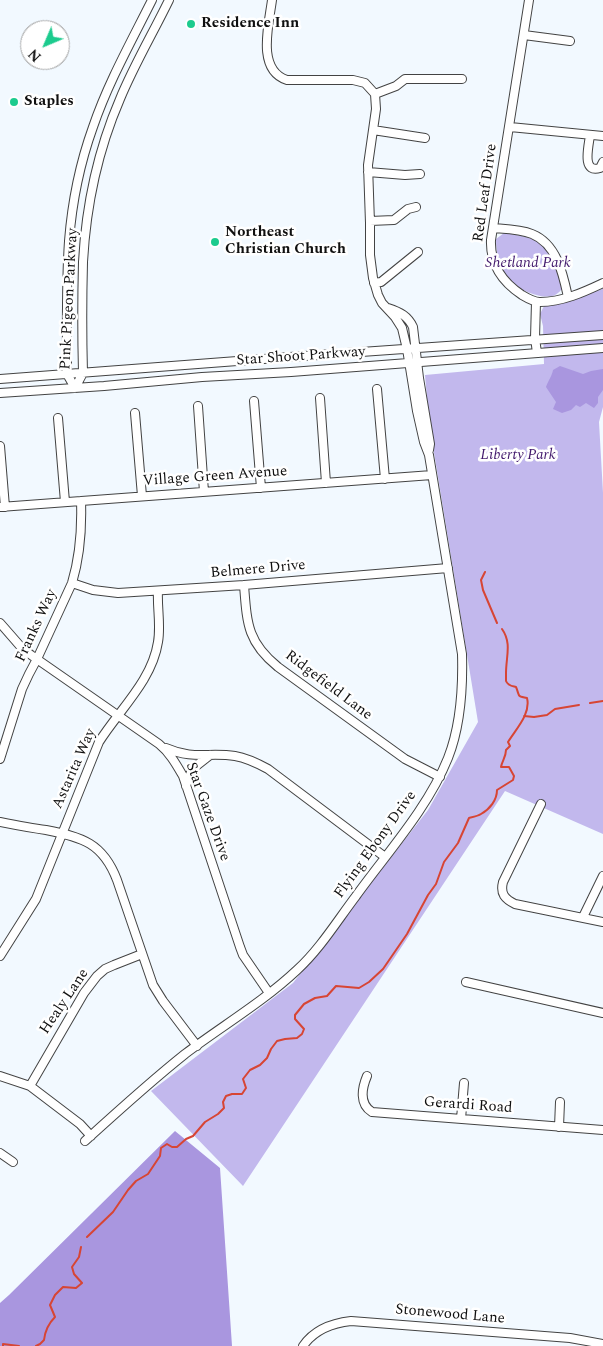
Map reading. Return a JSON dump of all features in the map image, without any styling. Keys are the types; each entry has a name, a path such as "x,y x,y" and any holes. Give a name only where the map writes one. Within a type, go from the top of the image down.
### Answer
{"street":[{"name":"Pink Pigeon Parkway","path":"75,388 67,374 68,264 71,218 77,186 101,104 152,0"},
{"name":"Pink Pigeon Parkway","path":"75,388 83,373 84,262 86,230 92,191 108,132 120,99 170,0"},
{"path":"272,0 266,44 267,54 270,64 280,78 288,80 359,81 366,83 375,94 396,86 405,80 462,79"},
{"name":"Red Leaf Drive","path":"529,0 491,249 495,266 506,283 536,302"},
{"path":"524,35 570,41"},
{"name":"Flying Ebony Drive","path":"30,1086 80,1124 88,1139 152,1081 296,971 314,951 417,813 440,777 448,757 461,700 463,680 462,654 432,475 429,455 430,444 413,363 407,349 402,328 388,308 382,303 374,283 370,255 368,165 376,110 375,94"},
{"path":"510,127 603,136"},
{"path":"373,130 425,138"},
{"path":"590,135 587,162 592,169 596,170 600,168 603,162"},
{"path":"368,172 405,175 420,174"},
{"path":"370,221 390,221 398,218 408,209 416,207"},
{"path":"493,228 522,232 542,240 558,261 568,297"},
{"path":"374,283 381,282 418,252"},
{"path":"537,353 535,338 536,302 568,297 603,283"},
{"name":"Flying Ebony Drive","path":"388,308 403,314 413,326 416,349 413,363"},
{"name":"Star Shoot Parkway","path":"0,379 603,334"},
{"name":"Star Shoot Parkway","path":"0,393 603,348"},
{"path":"377,390 385,479"},
{"path":"320,398 326,483"},
{"path":"254,401 261,488"},
{"path":"198,406 204,492"},
{"path":"135,412 142,496"},
{"path":"58,418 65,502"},
{"path":"0,446 2,507"},
{"name":"Village Green Avenue","path":"2,507 432,475"},
{"name":"Franks Way","path":"0,759 22,689 38,659 72,583 81,538 81,501"},
{"name":"Belmere Drive","path":"72,583 84,588 118,593 244,586 448,568"},
{"name":"Ridgefield Lane","path":"244,586 249,630 265,655 404,759 440,777"},
{"name":"Astarita Way","path":"0,956 36,899 99,742 143,681 152,664 159,633 158,591"},
{"name":"Star Gaze Drive","path":"0,623 22,647 162,746 176,763 183,776 243,955 269,993"},
{"path":"162,746 189,755 225,755 245,758 268,769 385,857"},
{"path":"186,786 191,772 210,755"},
{"path":"541,804 503,882 503,896 515,904 603,922"},
{"path":"0,822 82,839 94,846 109,862 118,880 153,985 197,1046"},
{"path":"583,918 603,876"},
{"name":"Healy Lane","path":"30,1086 84,993 97,976 109,967 142,954"},
{"path":"466,982 603,1014"},
{"path":"0,1076 30,1086"},
{"name":"Gerardi Road","path":"367,1076 362,1086 362,1096 367,1109 372,1112 603,1130"},
{"path":"461,1119 464,1083"},
{"path":"559,1126 560,1102"},
{"path":"0,1153 13,1162"},
{"name":"Stonewood Lane","path":"303,1346 309,1338 319,1331 329,1326 351,1321 570,1338 603,1344"},
{"path":"541,1346 542,1336"}],"green space":[{"name":"Shetland Park","path":"504,233 532,239 549,250 553,256 563,287 559,292 550,296 537,295 524,290 509,280 500,266 497,250 496,239"},
{"name":"Liberty Park","path":"603,288 603,407 599,422 603,493 603,834 505,791 243,1186 151,1091 293,983 428,810 478,722 429,422 425,375 544,364 543,326 540,314 544,306"}],"shaded area":[{"path":"560,366 583,374 603,369 603,390 594,408 586,403 580,407 576,405 571,410 562,413 553,409 556,402 546,387 553,370"},
{"path":"175,1131 220,1168 232,1346 0,1346 0,1303"}],"waterway":[{"path":"485,572 481,580 483,590 497,623"},
{"path":"87,1237 113,1212 136,1181 148,1174 160,1156 161,1148 167,1144 177,1147 193,1136 205,1122 224,1108 223,1102 226,1096 242,1094 246,1088 243,1079 250,1070 260,1065 267,1058 277,1041 297,1038 302,1034 304,1029 295,1019 295,1015 304,1004 315,998 327,996 336,986 359,988 369,982 383,969 407,934 436,884 444,862 458,843 469,818 480,815 487,810 494,801 497,790 513,780 514,776 509,767 501,767 506,750 510,746 508,742 525,716 528,704 527,698 520,696 516,687 509,685 506,681 508,645 502,629"},
{"path":"590,703 603,701"},
{"path":"524,716 547,715 555,709 579,705"},
{"path":"36,1346 44,1340 47,1328 55,1317 50,1305 55,1295 63,1287 76,1288 82,1283 74,1274 72,1267 79,1257 81,1247"},
{"path":"3,1346 3,1344 19,1346"}],"place":[{"name":"Residence Inn","path":"191,24"},
{"name":"Staples","path":"14,102"},
{"name":"Northeast Christian Church","path":"215,242"}]}
